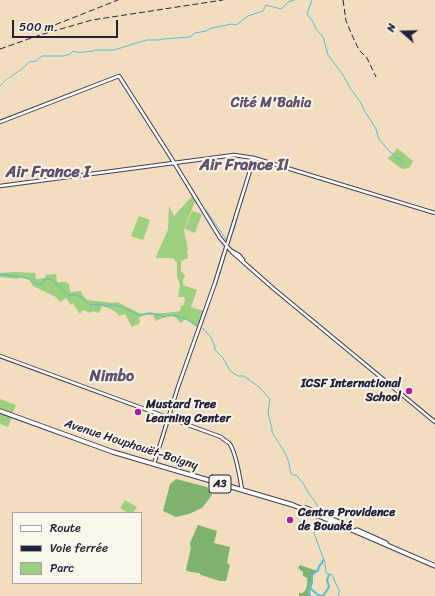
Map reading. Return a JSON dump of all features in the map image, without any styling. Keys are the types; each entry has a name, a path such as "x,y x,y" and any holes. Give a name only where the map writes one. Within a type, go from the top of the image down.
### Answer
{"highway":[{"name":"Avenue Houphouët-Boigny","path":"0,410 113,452 242,489 303,509 435,565"}],"street":[{"path":"0,122 119,76 220,238 228,247 239,255 274,289 435,422"},
{"path":"0,186 234,155 254,158 435,213"},
{"path":"154,463 168,416 228,247 254,158"},
{"path":"0,356 168,416 221,437 228,443 235,455 242,489"}],"green space":[{"path":"397,148 413,161 409,168 402,169 387,158 393,154"},
{"path":"192,196 195,201 184,230 188,258 181,261 181,271 185,275 183,285 197,290 191,307 203,311 198,328 186,319 180,323 175,317 170,316 156,321 153,315 139,317 140,323 132,327 125,314 119,316 110,308 102,306 99,313 92,311 91,313 83,310 80,314 73,303 71,305 66,298 60,302 56,297 33,286 29,280 20,277 17,279 0,277 0,273 14,272 35,273 36,279 46,278 45,275 56,274 57,282 66,282 69,284 70,292 81,291 87,300 117,302 139,313 166,313 180,311 181,306 184,305 185,297 178,297 180,285 177,276 177,263 173,258 156,258 156,256 168,230 169,206 174,216"},
{"path":"192,211 202,214 195,233 185,229"},
{"path":"139,216 150,220 143,240 131,236"},
{"path":"0,399 16,405 12,414 0,410"},
{"path":"0,413 12,417 8,427 0,424"},
{"path":"176,479 207,487 212,495 202,508 189,514 176,517 163,511 170,484"},
{"path":"125,500 137,507 134,512 126,512 120,508"},
{"path":"198,525 217,531 214,543 230,547 227,563 230,565 226,581 220,581 199,573 187,571 186,569 191,548 190,543"},
{"path":"300,565 320,572 314,572 311,575 311,582 308,592 309,596 299,596 299,593 303,593 307,586 307,578 303,576 303,572 298,568"}],"waterway":[{"path":"9,78 29,62 36,61 42,56 64,56 73,51 114,50 146,40 190,37 195,33 212,28 232,24 236,25 248,16 263,11 266,5 281,9 288,2 294,0"},
{"path":"312,0 307,14 323,37 328,55 361,103 376,129 379,139 389,151 403,162"},
{"path":"0,86 7,79"},
{"path":"187,182 193,190"},
{"path":"193,192 199,199"},
{"path":"201,204 205,211"},
{"path":"206,210 227,241"},
{"path":"234,230 237,218"},
{"path":"230,247 236,252"},
{"path":"0,274 28,278 37,285 42,284 45,279 51,279 69,295 71,296 74,294 81,297 90,305 98,304 108,306 111,304 123,307 140,316 148,313 163,317 172,315 185,319 197,326"},
{"path":"202,328 211,338 215,350 223,358 229,369 238,376 244,376 259,387 270,399 268,413 272,432 287,457 290,472 292,475 296,475 303,483 320,509"},
{"path":"317,517 314,526 314,533 325,563 326,573 332,575 340,592 338,594 339,596"},
{"path":"310,596 309,592 312,582 312,575 318,570 323,560"},
{"path":"323,596 329,587 327,580 329,575"},
{"path":"310,588 318,595 322,596"}],"railway":[{"path":"47,28 118,0"},
{"path":"0,49 40,35 92,20 223,0"},
{"path":"343,0 346,21 359,50 367,58 376,77"}],"place":[{"name":"ICSF International School","path":"409,391"},
{"name":"Mustard Tree Learning Center","path":"138,412"},
{"name":"Centre Providence de Bouaké","path":"290,520"}],"district":[{"name":"Cité M'Bahia","path":"271,103"},
{"name":"Air France II","path":"244,166"},
{"name":"Air France I","path":"48,173"},
{"name":"Nimbo","path":"112,377"}]}
